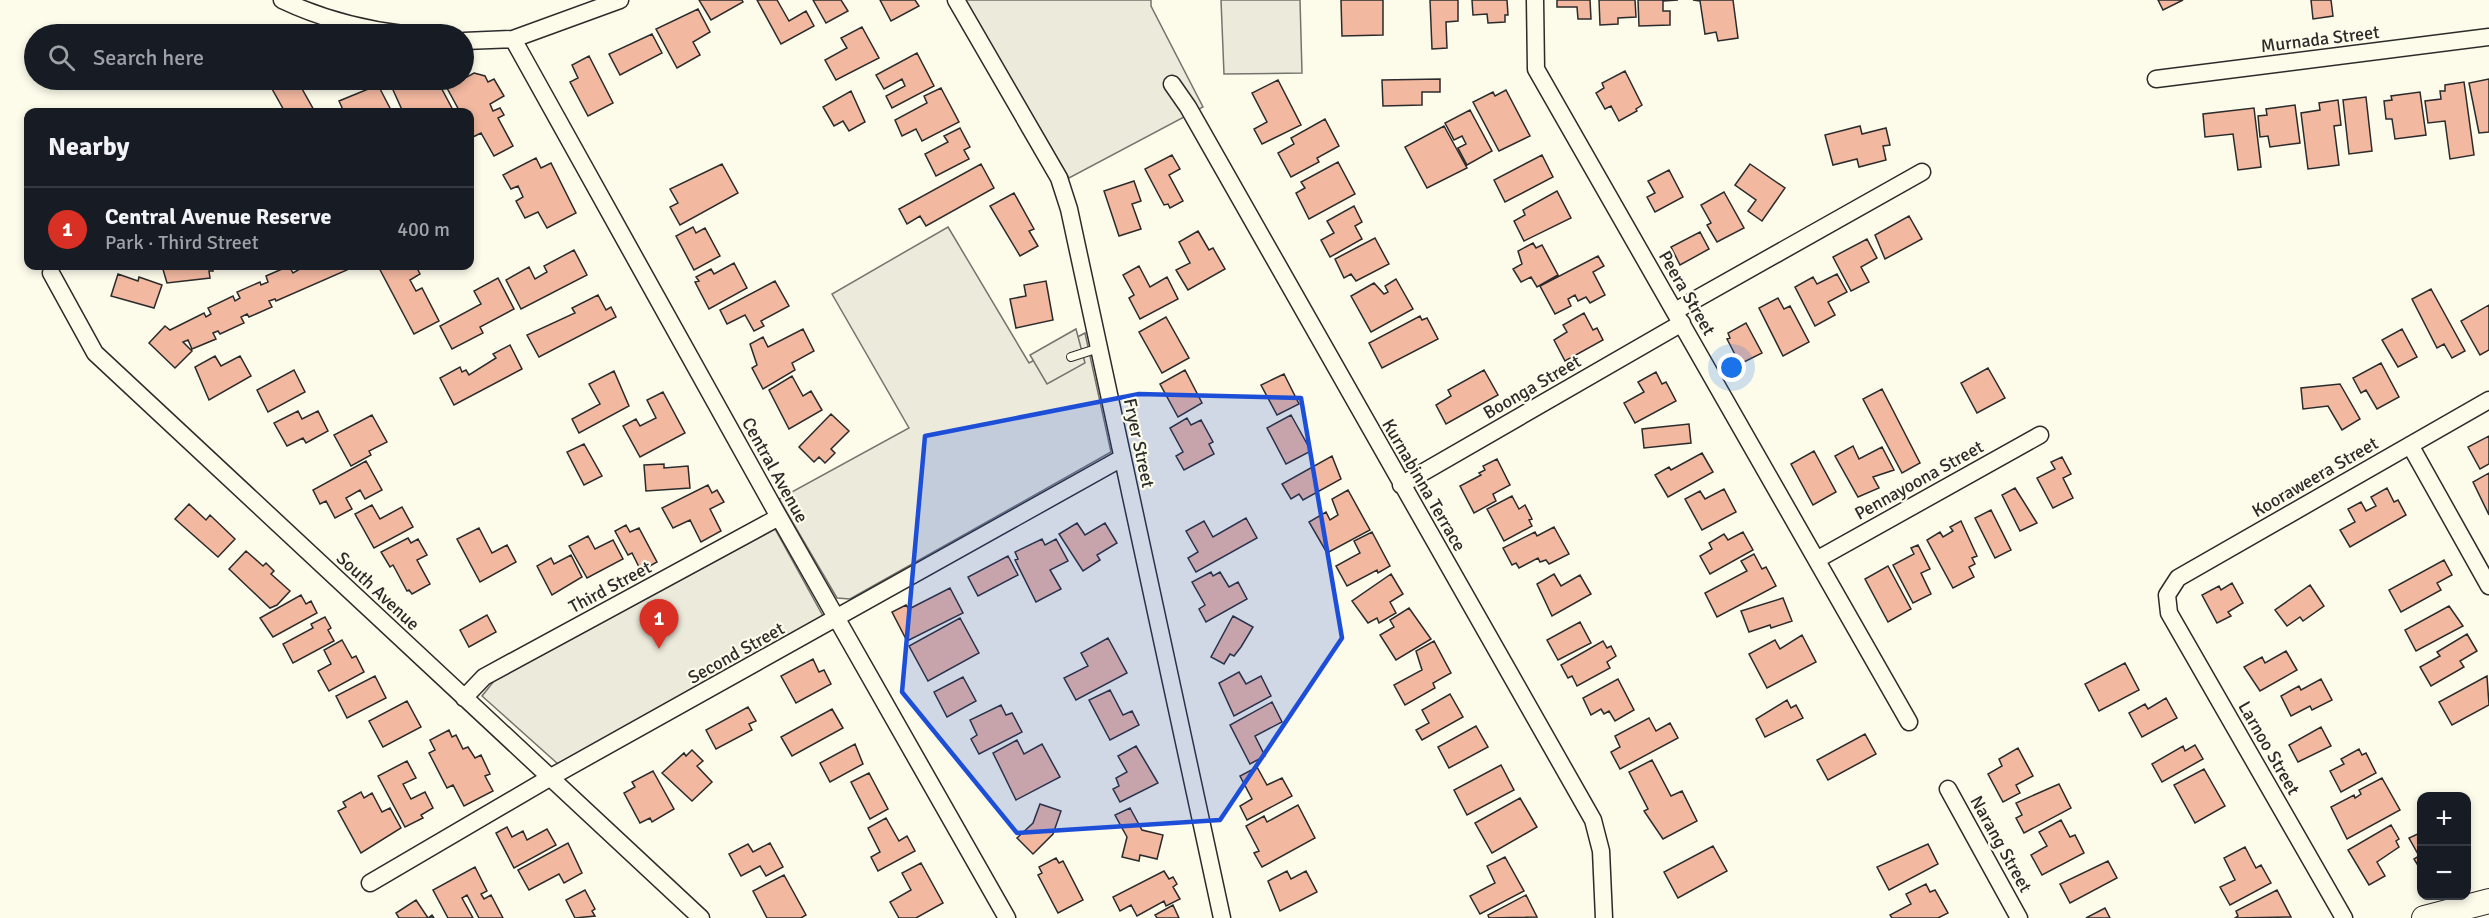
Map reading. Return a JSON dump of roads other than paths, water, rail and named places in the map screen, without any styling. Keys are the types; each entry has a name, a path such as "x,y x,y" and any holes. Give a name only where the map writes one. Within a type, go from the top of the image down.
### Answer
{"street":[{"path":"282,0 310,13 353,24"},
{"path":"474,41 513,39 620,0"},
{"name":"Fryer Street","path":"956,0 1059,178 1069,209 1222,918"},
{"name":"Peera Street","path":"1535,0 1536,69 1909,722"},
{"name":"Murnada Street","path":"2156,79 2489,37"},
{"name":"Central Avenue","path":"513,39 779,517 1007,918"},
{"name":"Kurnabinna Terrace","path":"1172,84 1188,107 1593,820 1601,851 1604,918"},
{"name":"Boonga Street","path":"1401,485 1922,172"},
{"name":"South Avenue","path":"51,273 95,352 702,918"},
{"name":"Kooraweera Street","path":"2167,596 2178,578 2489,400"},
{"name":"Pennayoona Street","path":"1818,560 2040,435"},
{"path":"2410,445 2489,586"},
{"name":"Second Street","path":"370,883 551,777 1122,458"},
{"name":"Third Street","path":"464,698 484,677 779,517"},
{"name":"Larnoo Street","path":"2167,596 2169,613 2344,918"},
{"name":"Narang Street","path":"1948,789 2019,918"},
{"path":"2424,918 2489,901"}],"lane":[{"path":"1071,357 1099,348"}],"place":[{"name":"Central Avenue Reserve","path":"659,649"}]}
